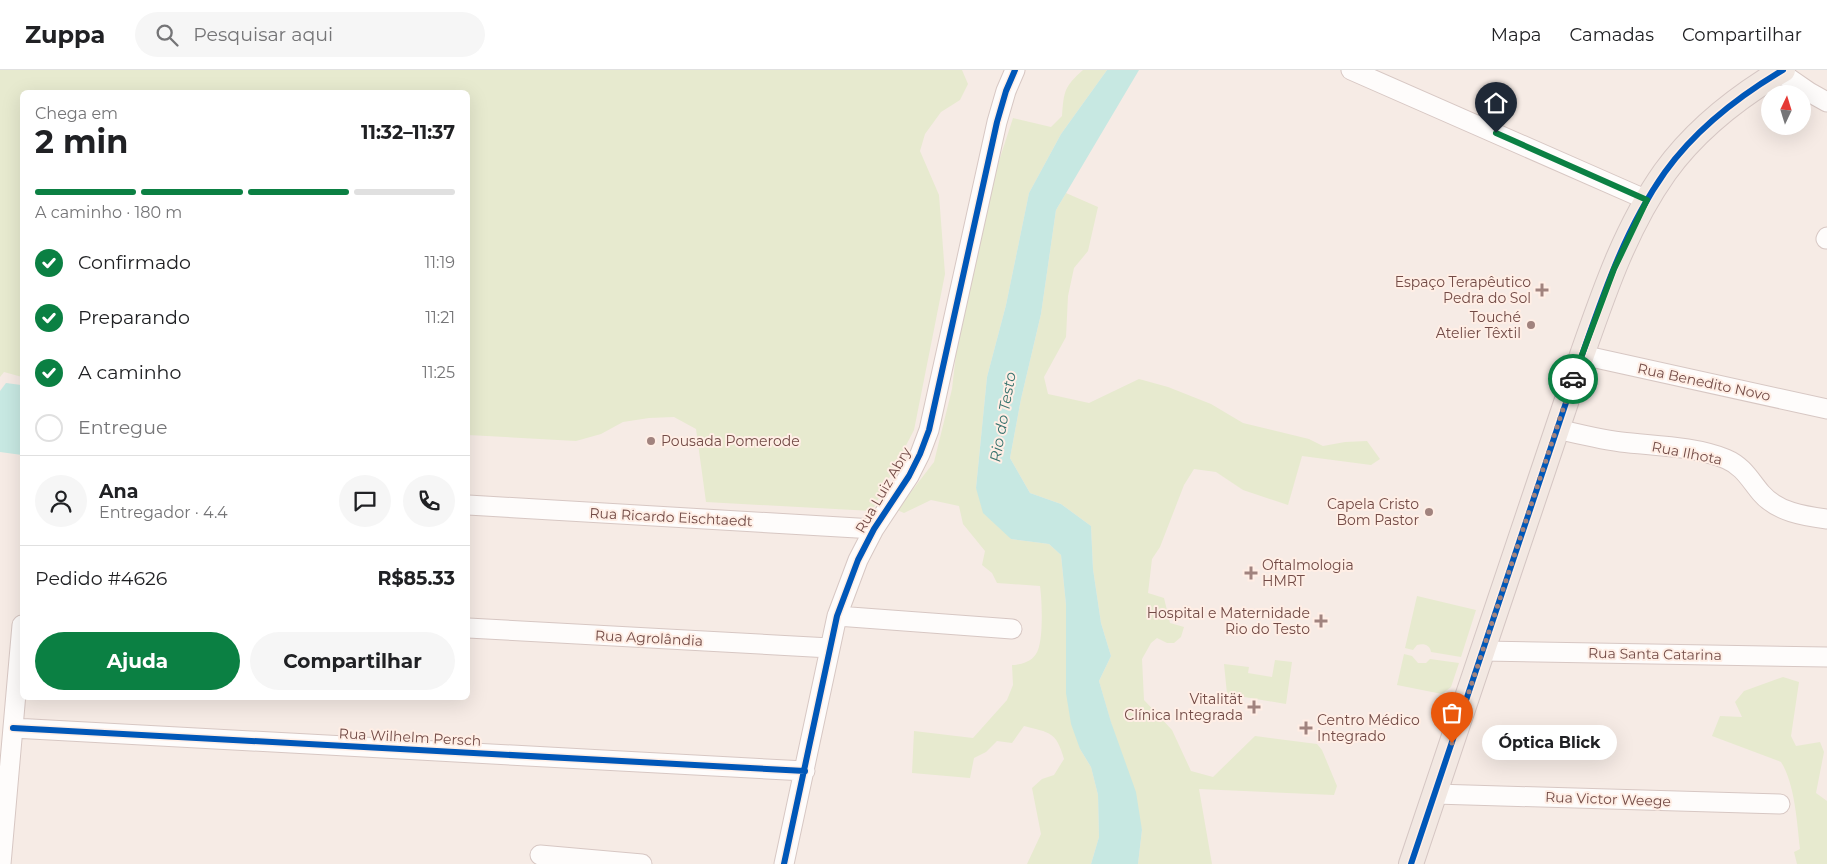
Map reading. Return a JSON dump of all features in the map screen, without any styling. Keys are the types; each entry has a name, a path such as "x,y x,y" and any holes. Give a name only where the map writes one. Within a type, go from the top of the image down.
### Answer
{"main road":[{"path":"1411,864 1582,355 1618,258 1647,200 1666,171 1691,142 1716,117 1756,87 1782,71"}],"street":[{"name":"Rua Luiz Abry","path":"784,864 838,616 849,582 874,529 909,476 929,430 997,122 1006,91 1016,70"},
{"path":"1351,70 1647,200"},
{"path":"1782,71 1809,92 1827,102"},
{"name":"Rua Benedito Novo","path":"1582,355 1827,409"},
{"name":"Rua Ilhota","path":"1557,429 1619,442 1688,450 1725,459 1739,466 1772,503 1796,514 1827,519"},
{"name":"Rua Ricardo Eischtaedt","path":"470,504 874,529"},
{"path":"838,616 1012,629"},
{"name":"Rua Agrolândia","path":"470,628 830,648"},
{"path":"2,864 20,651"},
{"name":"Rua Santa Catarina","path":"1482,651 1827,658"},
{"name":"Rua Wilhelm Persch","path":"14,728 805,771"},
{"name":"Rua Victor Weege","path":"1435,794 1780,804"},
{"path":"540,855 642,864"}],"green space":[{"path":"0,70 962,70 968,84 960,100 941,112 925,134 920,151 939,195 945,274 914,430 872,511 706,502 696,429 674,417 623,422 601,434 576,441 470,435 470,90 20,90 20,376 4,372 0,377"},
{"path":"1083,70 1107,70 1061,134 1029,193 1006,305 987,377 976,488 1011,539 1049,544 1061,555 1066,605 1067,646 1080,749 1091,767 1098,795 1099,837 1091,864 1027,864 1041,834 1032,788 1042,779 1054,775 1064,759 1055,738 1046,732 1024,726 1012,743 997,741 986,752 974,758 970,778 912,773 914,731 973,738 1007,700 1013,685 1012,665 1028,661 1034,657 1039,648 1042,621 1040,586 997,583 992,573 982,565 985,551 963,524 959,506 931,500 904,513 897,510 934,462 952,389 956,354 966,303 995,173 1013,118 1051,127 1062,116 1066,90"},
{"path":"1066,193 1098,207 1088,251 1074,268 1068,296 1066,337 1044,377 1048,394 1089,403 1139,379 1168,387 1211,404 1243,423 1309,439 1323,446 1367,441 1380,459 1371,465 1302,456 1288,505 1243,490 1216,472 1194,469 1184,485 1160,547 1152,559 1148,593 1164,598 1170,623 1184,627 1181,637 1174,643 1167,643 1157,638 1151,643 1142,659 1144,700 1172,730 1191,771 1213,777 1255,736 1317,744 1322,750 1337,786 1334,795 1199,789 1212,864 1138,864 1142,830 1099,681 1111,656 1101,623 1093,569 1091,526 1061,504 1030,493 1010,458 1021,399 1041,314 1056,210"},
{"path":"1417,596 1476,610 1461,657 1431,652 1428,646 1424,644 1417,645 1413,650 1405,648"},
{"path":"1404,654 1412,656 1418,663 1426,663 1430,659 1459,663 1451,687 1442,694 1397,685"},
{"path":"1275,660 1292,662 1286,704 1227,694 1224,664 1249,667 1248,673 1272,677"},
{"path":"1783,677 1799,682 1791,736 1796,746 1820,742 1824,752 1816,793 1827,801 1827,864 1797,864 1794,852 1800,849 1795,804 1786,771 1781,762 1712,736 1720,716 1742,717 1735,702 1744,691"}],"water":[{"name":"Rio do Testo","path":"1107,70 1139,70 1056,210 1041,314 1021,399 1010,458 1030,493 1061,504 1091,526 1093,569 1101,623 1111,656 1099,681 1111,722 1136,792 1142,830 1138,864 1091,864 1099,837 1098,795 1091,767 1080,749 1071,724 1066,693 1066,605 1061,555 1049,544 1011,539 983,513 976,488 987,377 1006,305 1029,193 1061,134"},
{"path":"6,383 20,385 20,455 0,452 0,391"}],"cycle path":[{"path":"784,864 837,616 858,560 874,529 909,476 929,430 997,122 1006,91 1015,70"},
{"path":"1411,864 1582,355 1627,237 1651,193 1677,156 1690,142 1735,102 1783,70"},
{"path":"13,728 805,771"}],"way so far":[{"path":"1452,743 1573,379"}],"place":[{"name":"Espaço Terapêutico Pedra do Sol","path":"1542,290"},
{"name":"Touché Atelier Têxtil","path":"1531,325"},
{"name":"Pousada Pomerode","path":"651,441"},
{"name":"Capela Cristo Bom Pastor","path":"1429,512"},
{"name":"Oftalmologia HMRT","path":"1251,573"},
{"name":"Hospital e Maternidade Rio do Testo","path":"1321,621"},
{"name":"Vitalität Clínica Integrada","path":"1254,707"},
{"name":"Centro Médico Integrado","path":"1306,728"},
{"name":"Óptica Blick","path":"1452,743"}],"route":[{"path":"1496,133 1647,200 1614,269 1594,318 1573,379"}]}
